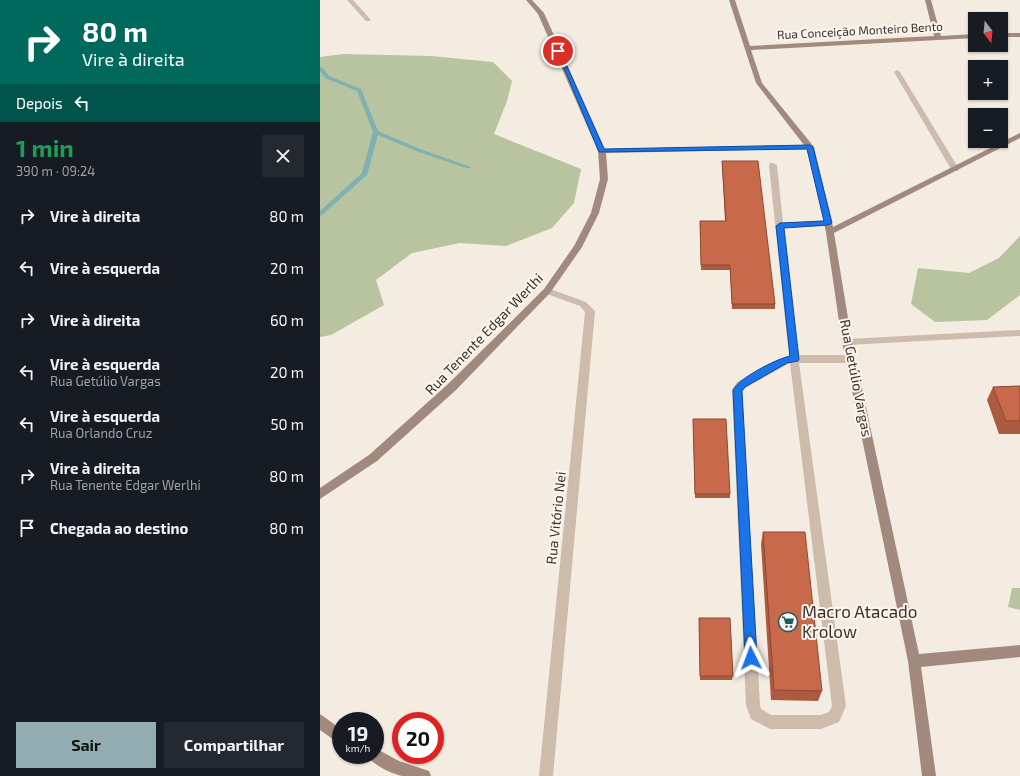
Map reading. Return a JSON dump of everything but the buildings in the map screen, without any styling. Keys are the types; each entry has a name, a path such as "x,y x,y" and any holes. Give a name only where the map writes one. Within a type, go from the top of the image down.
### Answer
{"street":[{"path":"350,0 368,20"},
{"name":"Rua Tenente Edgar Werlhi","path":"320,494 379,453 452,387 547,291 578,247 595,214 604,179 602,151 541,13 529,0"},
{"name":"Rua Getúlio Vargas","path":"732,0 759,83 810,147 829,227 847,342 914,661 929,776"},
{"path":"928,0 938,38"},
{"path":"1008,35 1020,35"},
{"name":"Rua Conceição Monteiro Bento","path":"747,48 968,36"},
{"path":"897,72 955,169"},
{"path":"780,226 829,227 955,169 1020,134"},
{"path":"602,151 810,147"},
{"path":"773,165 794,359 839,706 834,717 821,722 770,722 756,714 753,705 737,390 741,385 785,361 794,359 851,359"},
{"name":"Rua Vitório Nei","path":"546,776 590,315 590,311 583,304 547,291"},
{"path":"847,342 1020,333"},
{"path":"914,661 1020,651"},
{"path":"320,721 332,731"},
{"path":"384,760 396,767 424,776"}],"green space":[{"path":"343,54 431,56 493,62 512,81 507,101 494,134 581,169 574,203 552,228 506,246 460,243 412,253 376,280 384,305 331,335 320,337 320,57"},
{"path":"1020,236 1020,295 987,320 935,322 911,304 918,268 969,273 999,258"},
{"path":"1012,588 1020,588 1020,610 1008,607"}],"waterway":[{"path":"320,68 327,77 359,90 376,132"},
{"path":"320,214 365,174 376,132"},
{"path":"376,132 418,150 468,167"}],"place":[{"name":"Macro Atacado Krolow","path":"788,622"}],"route":[{"path":"558,51 602,151 810,147 828,223 780,226 794,359 785,361 741,385 737,390 751,658"}]}
